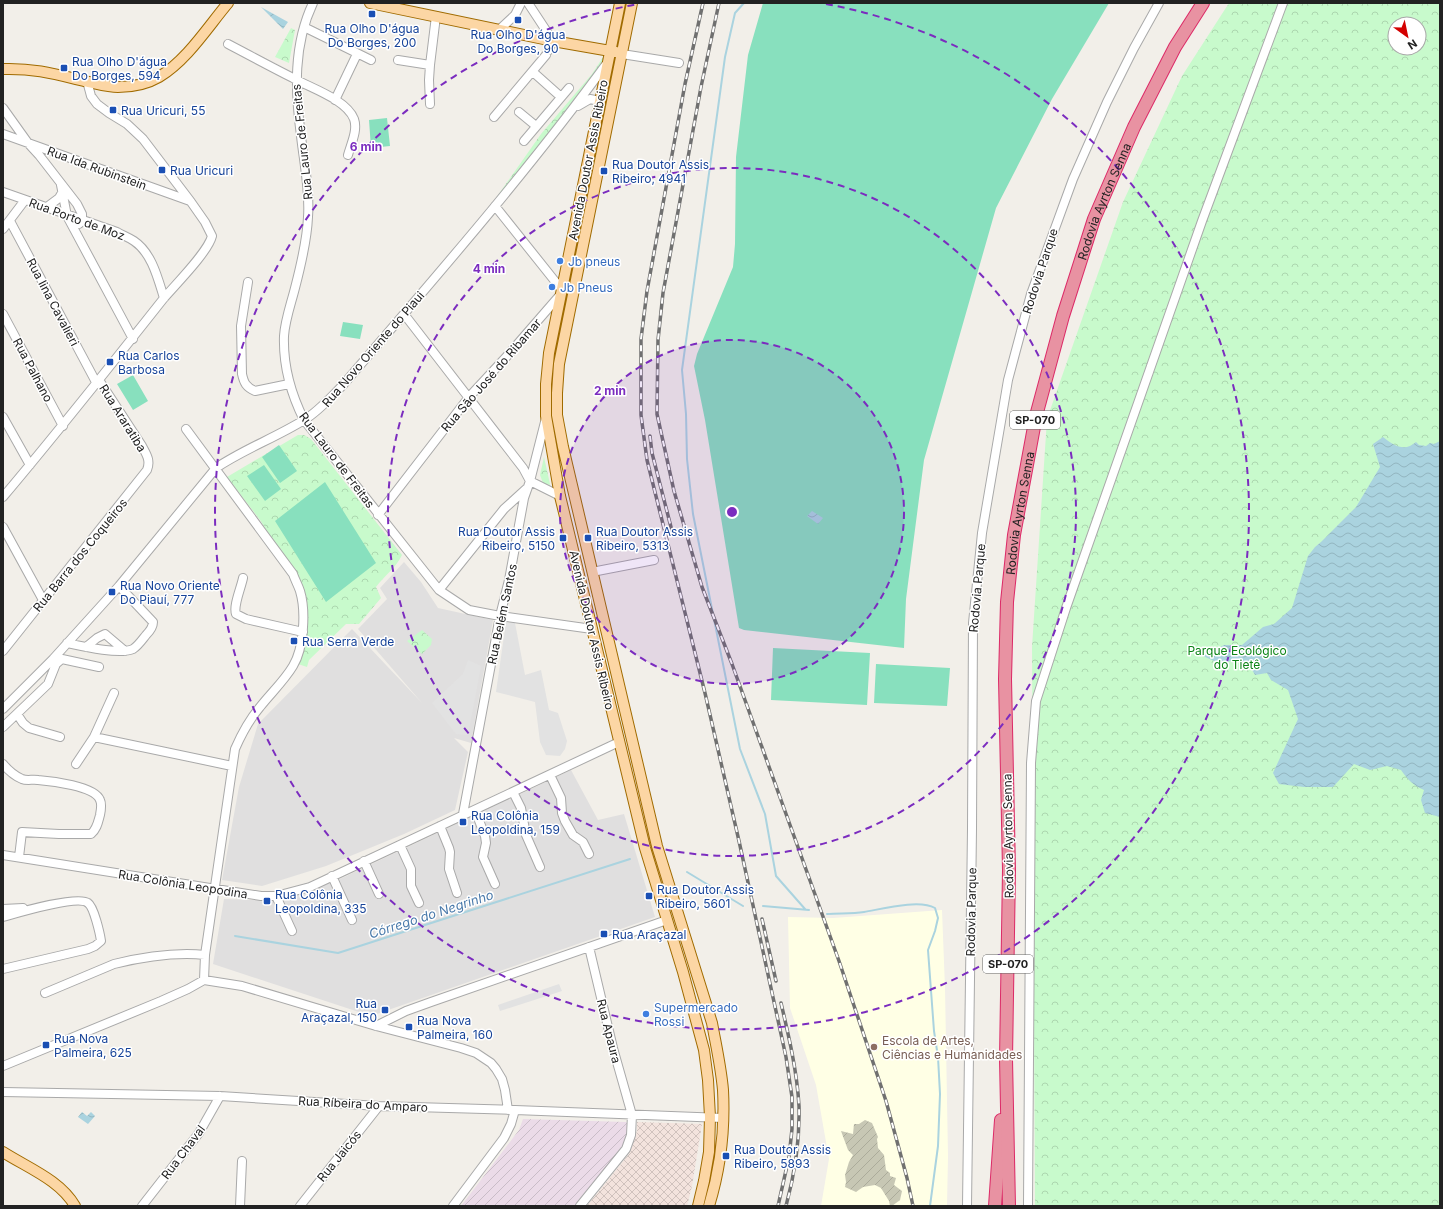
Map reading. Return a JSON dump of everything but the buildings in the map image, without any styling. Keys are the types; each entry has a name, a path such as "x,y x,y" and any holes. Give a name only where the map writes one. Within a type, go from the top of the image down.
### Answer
{"highway":[{"name":"Rodovia Ayrton Senna","path":"1009,1206 1006,1059 1009,870 1005,679 1008,594 1014,535 1024,474 1036,416 1063,316 1094,219 1134,127 1175,47 1203,3"},
{"name":"Rodovia Ayrton Senna","path":"996,1206 999,1141 1006,1059"}],"main road":[{"path":"3,69 21,68 41,70 117,87 141,84 158,78 170,70 188,52 228,3"},
{"path":"370,3 413,7 436,16 553,41 609,56 622,54"},
{"name":"Avenida Doutor Assis Ribeiro","path":"620,3 549,353 546,384 546,416 560,496 645,848 683,972 704,1050 708,1080 710,1117 709,1152 698,1206"},
{"name":"Avenida Doutor Assis Ribeiro","path":"632,3 559,364 557,393 558,415 563,447 657,846 712,1023 723,1090 717,1175 709,1206"},
{"path":"3,1152 55,1184 67,1194 75,1206"}],"street":[{"name":"Rua Lauro de Freitas","path":"314,3 304,27 300,43 296,80 301,135 309,195 308,218 300,269 288,311 284,335 289,384 298,407 304,420 439,590 469,610 592,629"},
{"path":"499,30 515,15 521,3"},
{"path":"494,117 533,72 547,53 553,41 528,3"},
{"name":"Rodovia Parque","path":"967,1206 973,623 982,533 1008,380 1031,294 1073,179 1107,102 1134,48 1159,3"},
{"path":"1028,1206 1031,763 1036,701 1066,608 1202,220 1283,3"},
{"path":"430,104 430,65 436,16"},
{"path":"304,27 371,60"},
{"path":"228,44 312,87 335,100 351,113 355,128 348,155"},
{"path":"335,100 357,54"},
{"path":"622,54 679,63"},
{"name":"Rua Novo Oriente do Piaui","path":"3,709 67,643 119,586 216,468 231,458 304,420 322,407 343,385 495,206 569,115 609,56"},
{"path":"398,60 430,65"},
{"path":"533,72 561,97"},
{"path":"3,497 63,426 164,298 206,248 212,236 205,222 191,202 143,139 127,124 97,104 91,96 87,81"},
{"path":"524,141 569,88"},
{"name":"Rua Novo Oriente do Piaui","path":"569,115 581,104 590,99 600,101"},
{"path":"3,108 62,188 77,204 82,214 82,221 74,228"},
{"path":"519,112 536,126"},
{"name":"Rua Ida Rubinstein","path":"3,134 191,202"},
{"path":"62,188 67,216 133,339"},
{"path":"46,207 59,198 62,188"},
{"name":"Rua Porto de Moz","path":"3,192 67,216 117,232 134,241 149,258 164,298"},
{"path":"3,229 25,200"},
{"path":"66,206 77,204"},
{"path":"495,206 562,292"},
{"name":"Rua lina Cavalieri","path":"10,221 98,382"},
{"path":"248,282 241,326 243,381 245,385 255,391 289,384"},
{"name":"Rua São José do Ribamar","path":"378,514 469,397 508,355 562,292"},
{"name":"Rua Palhano","path":"3,314 63,426"},
{"path":"404,314 502,442 524,468 529,484"},
{"name":"Rua Araratiba","path":"98,382 147,456"},
{"name":"Rua Belém Santos","path":"463,814 524,498 529,484 546,416"},
{"path":"3,417 30,465"},
{"path":"186,429 216,468 292,574 300,592 303,611 303,632 300,650 294,665 243,730 235,749 205,955 204,980"},
{"name":"Rua Barra dos Coqueiros","path":"3,651 147,470 149,464 147,456"},
{"path":"529,484 560,496"},
{"path":"439,590 504,509 529,484"},
{"path":"3,527 44,600"},
{"path":"592,572 654,560"},
{"path":"243,578 235,608 236,614 246,619 303,632"},
{"path":"67,643 86,647 125,651 137,646 150,630 153,622 119,586"},
{"path":"86,647 104,634 125,651"},
{"path":"3,727 48,684 56,664 62,658 99,667"},
{"path":"76,764 94,737 114,693"},
{"path":"17,714 23,723 29,728 60,737"},
{"path":"94,737 232,766"},
{"name":"Rua Colônia Leopodina","path":"3,855 261,896 276,896 310,887 619,742"},
{"path":"3,764 16,776 24,780 66,784 89,791 97,795 101,801 101,810 96,828 91,834 22,832 19,858"},
{"path":"550,775 561,798 562,813 565,821 573,835 583,842 589,854"},
{"path":"513,792 521,808 526,835 540,867"},
{"path":"475,810 485,836 486,843 483,857 495,884"},
{"path":"440,826 449,848 449,869 457,893"},
{"path":"400,845 411,870 411,886 419,903"},
{"path":"364,862 379,894"},
{"path":"332,876 352,920"},
{"path":"276,896 292,931"},
{"path":"3,917 36,908 76,901 85,901 91,906 101,941 88,949 3,969"},
{"path":"3,909 36,908"},
{"path":"376,1026 406,1011 667,920"},
{"name":"Rua Apaura","path":"580,1206 626,1149 631,1135 632,1115 613,1048 589,947"},
{"path":"45,993 114,964 126,961 192,954 205,955"},
{"path":"3,1066 161,1002 204,980 242,986 376,1026 461,1048 485,1058 496,1069 502,1079 511,1110 511,1124 506,1134 453,1206"},
{"name":"Rua Ríbeira do Amparo","path":"3,1092 220,1096 379,1106 722,1118"},
{"name":"Rua Chaval","path":"142,1206 199,1133 220,1096"},
{"name":"Rua Jaicós","path":"300,1206 379,1106"},
{"path":"240,1206 242,1160"}],"shaded area":[{"path":"404,562 421,582 438,608 493,620 471,743 454,738 468,752 455,810 404,834 326,866 262,886 222,880 239,787 258,724 352,629 422,703 358,629 387,599 380,588"},
{"path":"506,622 515,623 525,675 541,670 549,710 558,713 567,741 565,749 560,756 546,755 540,742 535,702 496,692"},
{"path":"468,660 481,666 468,735 456,734 432,703 463,674"},
{"path":"571,770 598,820 624,814 655,917 371,1016 213,964 224,899 284,901 342,878"},
{"name":"Escola de Artes, Ciências e Humanidades","path":"942,910 948,1156 947,1206 821,1206 829,1159 816,1085 790,1008 788,917 833,918"},
{"path":"559,984 562,991 500,1011 498,1005"},
{"path":"523,1119 626,1122 629,1124 628,1133 621,1150 575,1206 461,1206 519,1130"},
{"path":"865,1120 872,1123 878,1137 878,1148 884,1155 886,1170 890,1173 890,1176 896,1178 894,1185 902,1191 900,1200 892,1206 890,1206 889,1201 881,1188 875,1185 863,1187 856,1192 845,1187 845,1175 853,1155 848,1150 841,1131 853,1134 854,1124 859,1124"},
{"path":"637,1122 702,1124 692,1186 687,1206 587,1206 629,1154 637,1131"}],"green space":[{"path":"763,3 1109,3 1052,99 996,208 924,460 906,599 904,648 744,630 739,628 705,420 694,366 697,354 733,267 735,244 736,157 748,55"},
{"name":"Parque Ecológico do Tietê","path":"1229,3 1440,3 1440,1206 1035,1206 1032,647 1047,419 1123,202 1182,76"},
{"path":"291,28 295,30 289,63 275,57"},
{"path":"605,54 601,76 591,85 496,198 541,134 592,74"},
{"path":"387,118 390,146 371,148 369,120"},
{"path":"343,322 363,325 360,339 340,336"},
{"path":"133,375 148,401 133,410 117,384"},
{"path":"298,435 304,435 311,439 402,555 376,587 381,598 359,624 346,624 309,660 307,667 298,664 308,619 303,588 260,520 227,477"},
{"path":"279,445 297,471 280,483 262,457"},
{"path":"544,457 550,485 543,483 540,475"},
{"path":"264,465 281,489 265,501 247,476"},
{"path":"325,482 376,563 326,602 275,521"},
{"path":"422,630 432,639 431,645 422,654 407,641"},
{"path":"773,648 870,653 867,705 771,700"},
{"path":"876,664 950,668 947,706 874,703"}],"water":[{"path":"261,7 288,22 283,29"},
{"path":"1383,437 1400,447 1408,447 1416,442 1419,445 1426,446 1430,443 1434,444 1440,441 1440,817 1425,813 1421,800 1424,790 1411,782 1401,770 1387,766 1370,770 1354,764 1333,787 1304,787 1279,784 1273,773 1298,719 1288,690 1271,680 1267,673 1255,675 1250,666 1234,660 1221,664 1203,656 1224,645 1242,645 1263,627 1274,624 1292,608 1308,556 1315,547 1356,507 1380,467 1373,444"},
{"path":"812,511 823,518 818,524 807,516"},
{"path":"82,1112 87,1116 91,1112 95,1116 88,1124 78,1117"}],"waterway":[{"path":"744,3 735,13 725,57 682,370 686,414 687,459 693,514 740,749 765,814 776,876 805,909"},
{"name":"Córrego do Negrinho","path":"235,936 338,953 630,859"},
{"name":"Córrego do Negrinho","path":"687,872 743,906"},
{"name":"Córrego do Negrinho","path":"827,914 859,913 890,907 920,904 935,908 938,918 928,950 940,1094 938,1146 930,1206"},
{"name":"Córrego do Negrinho","path":"763,906 809,910"}],"railway":[{"path":"703,3 685,84 647,291 641,339 641,415 647,460 705,693 786,1057 792,1097 792,1129 789,1157 778,1206"},
{"path":"719,3 701,87 663,293 658,340 657,414 674,491 702,587 732,664 839,961 886,1101 913,1206"},
{"path":"650,436 652,453 672,531"},
{"path":"762,919 776,981"},
{"path":"781,1003 795,1067 799,1106 799,1131 796,1156 786,1206"}],"place":[{"name":"Rua Olho D'água Do Borges, 200","path":"372,14"},
{"name":"Rua Olho D'água Do Borges, 90","path":"518,20"},
{"name":"Rua Olho D'água Do Borges, 594","path":"64,68"},
{"name":"Rua Uricuri, 55","path":"113,110"},
{"name":"Rua Uricuri","path":"162,170"},
{"name":"Rua Doutor Assis Ribeiro, 4941","path":"604,171"},
{"name":"Jb pneus","path":"560,261"},
{"name":"Jb Pneus","path":"552,287"},
{"name":"Rua Carlos Barbosa","path":"110,362"},
{"name":"Rua Doutor Assis Ribeiro, 5150","path":"563,538"},
{"name":"Rua Doutor Assis Ribeiro, 5313","path":"588,538"},
{"name":"Rua Novo Oriente Do Piauí, 777","path":"112,592"},
{"name":"Rua Serra Verde","path":"294,641"},
{"name":"Rua Colônia Leopoldina, 159","path":"463,822"},
{"name":"Rua Doutor Assis Ribeiro, 5601","path":"649,896"},
{"name":"Rua Colônia Leopoldina, 335","path":"267,901"},
{"name":"Rua Araçazal","path":"604,934"},
{"name":"Rua Araçazal, 150","path":"385,1010"},
{"name":"Supermercado Rossi","path":"646,1014"},
{"name":"Rua Nova Palmeira, 160","path":"409,1027"},
{"name":"Rua Nova Palmeira, 625","path":"46,1045"},
{"name":"Escola de Artes, Ciências e Humanidades","path":"874,1047"},
{"name":"Rua Doutor Assis Ribeiro, 5893","path":"726,1156"}]}
